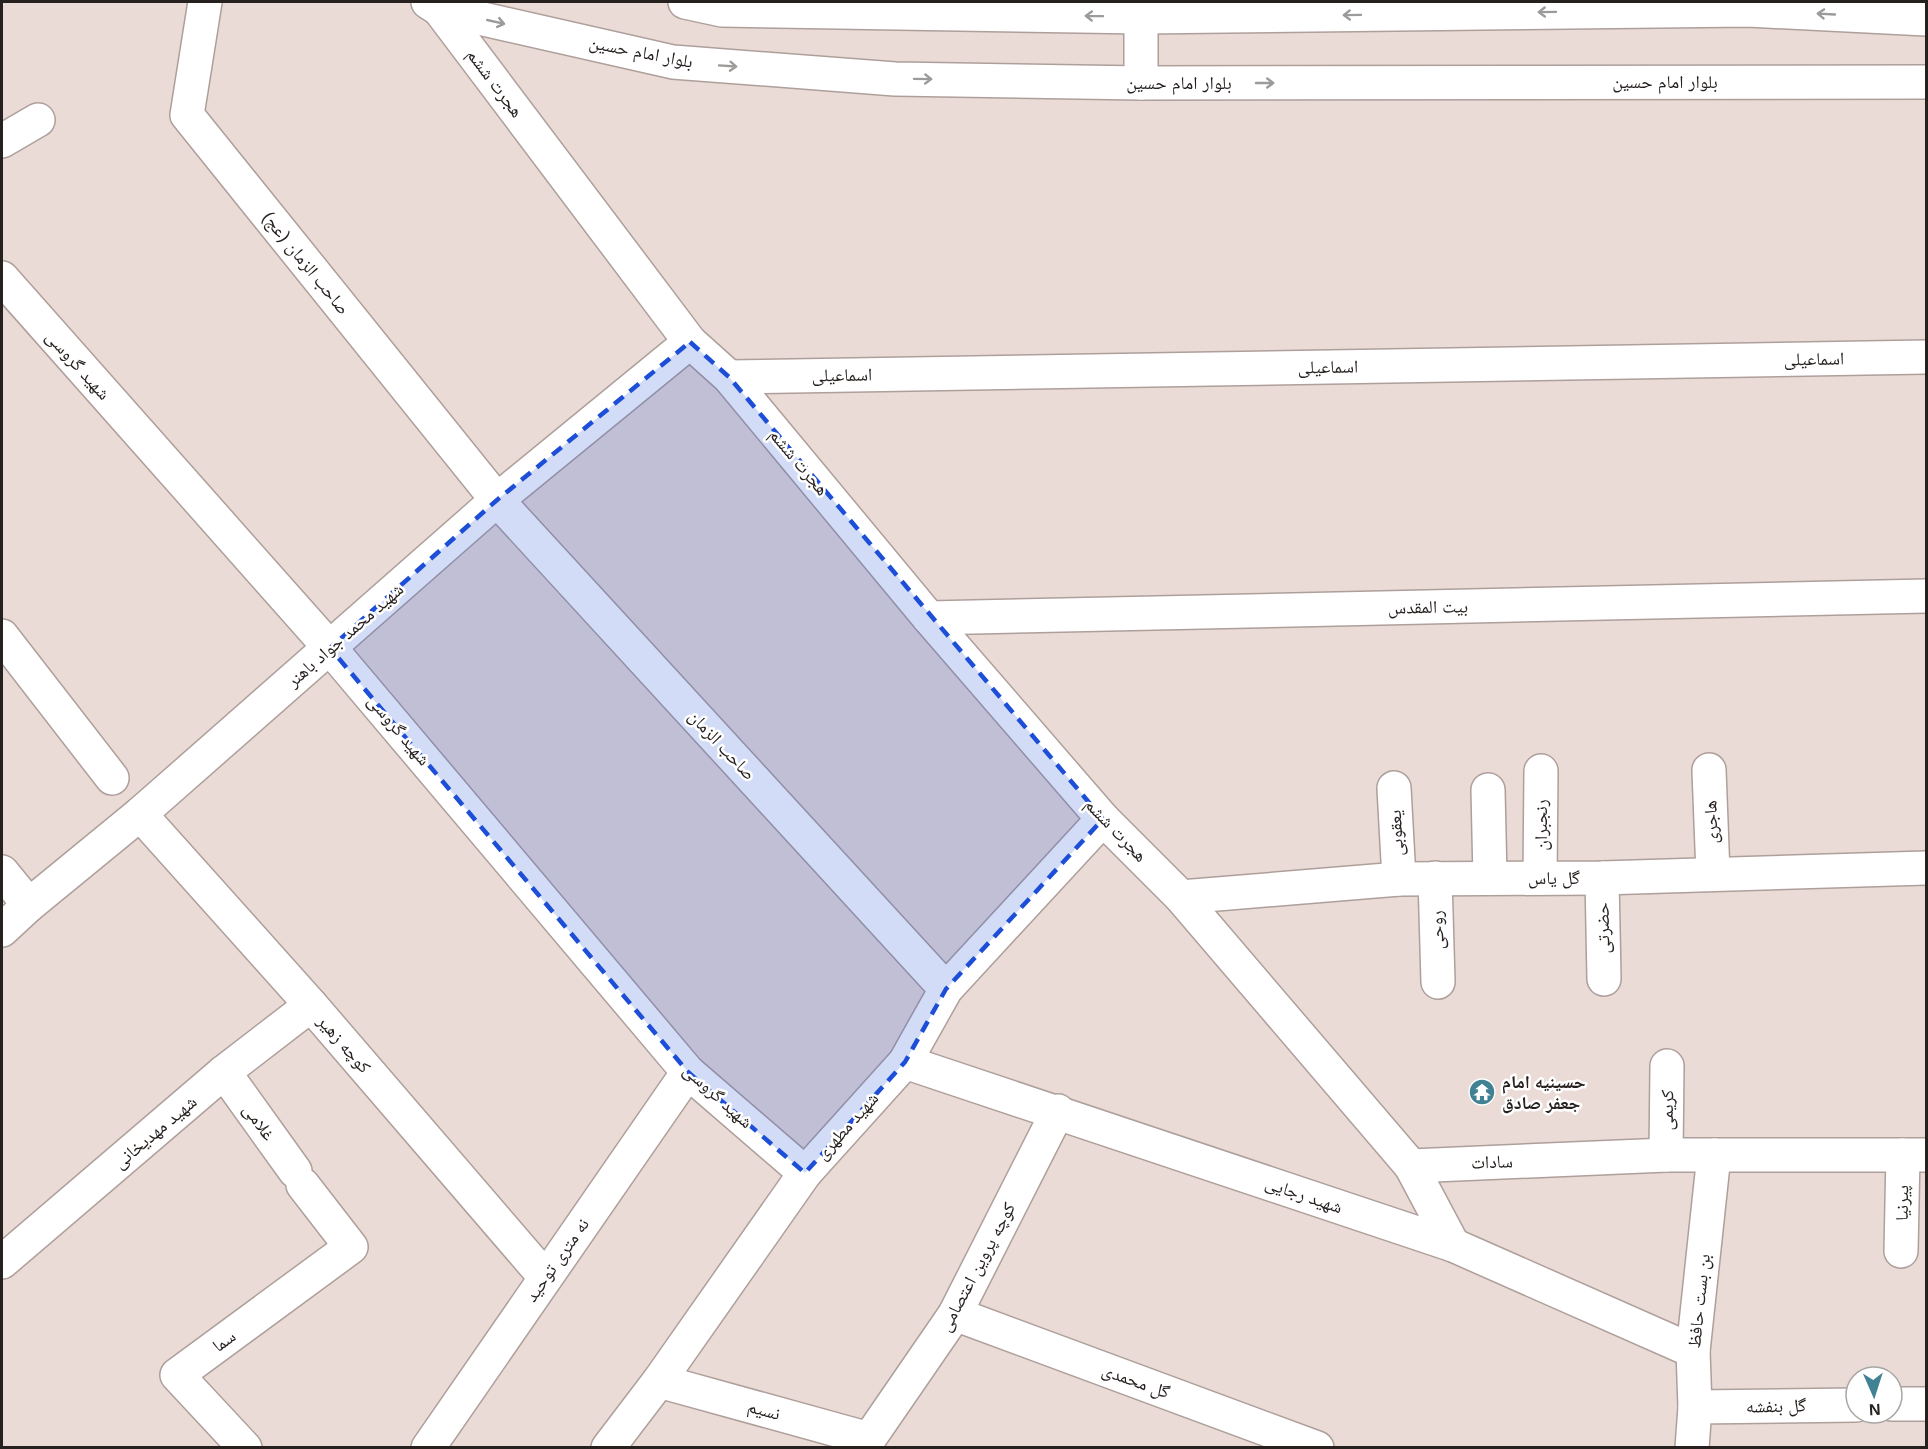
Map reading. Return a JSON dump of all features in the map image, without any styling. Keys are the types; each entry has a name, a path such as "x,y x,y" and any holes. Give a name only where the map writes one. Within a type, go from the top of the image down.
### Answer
{"street":[{"name":"صاحب الزمان (عج)","path":"205,2 187,115 497,500"},
{"path":"685,2 722,10 1141,17 1746,6 1862,9 1926,19"},
{"name":"بلوار امام حسین","path":"433,5 673,62 895,79 1142,83 1926,81"},
{"name":"هجرت ششم","path":"433,5 690,342 729,377 929,618 1103,819 1181,897"},
{"path":"1141,17 1142,83"},
{"path":"2,141 38,120"},
{"name":"شهید گروسی","path":"3,283 330,648 688,1072 805,1173"},
{"name":"شهید محمد جواد باهنر","path":"2,930 140,814 497,500 690,342"},
{"name":"اسماعیلی","path":"729,377 1926,357"},
{"name":"صاحب الزمان","path":"497,500 946,989"},
{"name":"بیت المقدس","path":"929,618 1926,596"},
{"path":"3,642 112,778"},
{"name":"هاجری","path":"1709,770 1713,874"},
{"name":"رنجبران","path":"1540,878 1541,771"},
{"name":"یعقوبی","path":"1394,788 1399,879"},
{"path":"1488,790 1490,878"},
{"name":"کوچه زهیر","path":"140,814 311,1005 545,1277"},
{"name":"شهید مطهری","path":"608,1448 659,1381 805,1173 906,1062 946,989 1103,819"},
{"name":"گل یاس","path":"1181,897 1399,879 1602,878 1926,868"},
{"path":"2,872 29,905"},
{"name":"روحی","path":"1435,878 1438,982"},
{"name":"حضرتی","path":"1602,878 1604,979"},
{"path":"1181,897 1411,1166 1453,1245"},
{"name":"شهید مهدیخانی","path":"2,1262 224,1072 311,1005"},
{"name":"شهید رجایی","path":"906,1062 1453,1245 1693,1351"},
{"name":"کریمی","path":"1666,1155 1667,1066"},
{"name":"غلامی","path":"224,1072 351,1247"},
{"name":"نه متری توحید","path":"428,1448 688,1072"},
{"name":"کوچه پروین اعتصامی","path":"867,1443 955,1314 1058,1112"},
{"name":"سادات","path":"1411,1166 1666,1155 1915,1155"},
{"name":"بن بست حافظ","path":"1692,1448 1695,1407 1693,1351 1714,1155"},
{"name":"پیرنیا","path":"1901,1251 1915,1155"},
{"name":"سما","path":"245,1448 177,1375 351,1247"},
{"name":"گل محمدی","path":"955,1314 1317,1448"},
{"name":"نسیم","path":"659,1381 867,1443"},
{"path":"1904,1404 1926,1404"},
{"name":"گل بنفشه","path":"1695,1407 1844,1405"}],"highlighted area":[{"path":"690,342 729,377 1103,819 946,989 905,1062 805,1173 688,1072 330,648 497,500"}],"place":[{"name":"حسینیه امام جعفر صادق","path":"1482,1092"}]}
